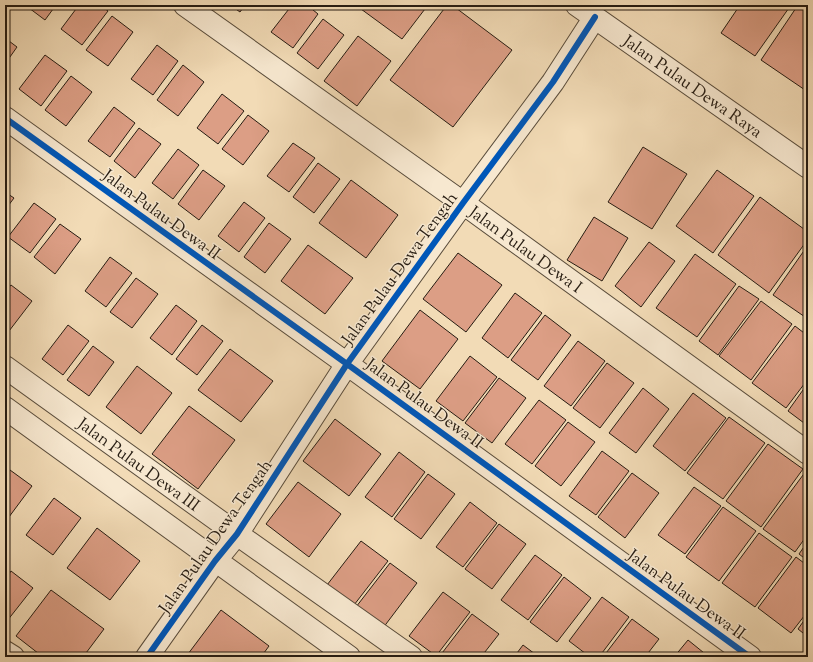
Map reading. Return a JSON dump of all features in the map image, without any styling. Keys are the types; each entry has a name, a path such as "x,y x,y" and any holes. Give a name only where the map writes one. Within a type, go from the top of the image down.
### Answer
{"street":[{"name":"Jalan Pulau Dewa I","path":"185,5 463,203 808,453"},
{"name":"Jalan Pulau Dewa Raya","path":"578,5 808,167"},
{"name":"Jalan Pulau Dewa Tengah","path":"147,657 215,561 237,534 347,364 463,203 553,82 595,17"},
{"name":"Jalan Pulau Dewa II","path":"5,118 750,657"},
{"name":"Jalan Pulau Dewa III","path":"5,367 411,657"},
{"name":"Jalan Pulau Dewa III","path":"5,408 349,657"},
{"path":"5,652 13,657"}],"building":[{"path":"25,5 56,5 45,20"},
{"path":"79,5 100,5 108,11 82,45 61,29"},
{"path":"230,5 245,5 240,12"},
{"path":"292,5 307,5 318,14 293,48 271,32"},
{"path":"364,5 428,5 402,39 361,9"},
{"path":"447,5 452,5 512,50 453,127 390,80"},
{"path":"740,5 791,5 755,56 721,33"},
{"path":"798,5 803,5 808,8 808,92 761,60"},
{"path":"112,16 133,32 108,66 86,50"},
{"path":"323,19 344,35 318,69 297,53"},
{"path":"358,36 391,61 357,106 324,81"},
{"path":"5,38 17,47 5,64"},
{"path":"157,45 178,61 153,95 131,79"},
{"path":"45,55 67,71 41,106 19,89"},
{"path":"183,65 204,82 178,116 157,100"},
{"path":"71,76 92,92 66,126 45,110"},
{"path":"222,94 244,111 218,144 197,128"},
{"path":"114,107 135,123 110,157 88,141"},
{"path":"248,115 269,131 243,165 222,149"},
{"path":"139,128 161,144 135,178 114,161"},
{"path":"293,143 315,158 289,192 267,176"},
{"path":"643,147 687,174 652,229 608,202"},
{"path":"178,149 199,165 173,199 152,183"},
{"path":"318,163 340,179 314,213 293,197"},
{"path":"203,170 225,186 199,220 178,204"},
{"path":"717,170 754,196 713,253 676,226"},
{"path":"351,180 398,215 366,258 319,223"},
{"path":"5,192 14,198 5,210"},
{"path":"760,197 808,232 808,239 769,293 718,255"},
{"path":"244,202 265,218 239,252 218,236"},
{"path":"34,203 56,219 30,253 8,237"},
{"path":"594,217 628,238 602,281 567,260"},
{"path":"269,223 291,239 265,273 244,257"},
{"path":"60,224 81,239 55,274 34,257"},
{"path":"649,242 675,261 641,307 615,286"},
{"path":"308,245 353,278 325,314 281,281"},
{"path":"808,245 808,319 773,295"},
{"path":"458,253 502,285 466,332 423,299"},
{"path":"695,254 736,284 697,337 656,308"},
{"path":"110,257 132,273 106,307 85,291"},
{"path":"136,278 158,294 132,328 110,312"},
{"path":"11,285 32,301 6,335 5,292"},
{"path":"739,286 759,299 718,355 699,341"},
{"path":"515,293 542,313 508,358 482,338"},
{"path":"761,301 792,324 751,380 719,356"},
{"path":"176,305 197,321 172,355 150,338"},
{"path":"420,310 458,339 420,389 382,361"},
{"path":"545,315 571,335 538,380 511,360"},
{"path":"68,325 89,341 63,375 42,359"},
{"path":"202,325 223,341 197,375 176,359"},
{"path":"795,326 808,336 808,379 786,408 752,383"},
{"path":"578,341 605,361 571,406 544,386"},
{"path":"93,346 114,362 89,396 67,380"},
{"path":"230,349 273,381 241,422 198,390"},
{"path":"470,356 497,377 463,421 436,401"},
{"path":"607,363 634,383 600,428 573,408"},
{"path":"137,366 172,393 141,434 106,407"},
{"path":"499,378 526,398 492,443 465,423"},
{"path":"808,383 808,426 788,411"},
{"path":"643,388 669,409 636,453 609,433"},
{"path":"693,393 726,418 685,471 653,446"},
{"path":"539,400 566,420 532,464 505,444"},
{"path":"189,406 235,440 198,489 152,454"},
{"path":"729,417 765,443 723,499 687,473"},
{"path":"335,419 381,454 349,496 303,461"},
{"path":"568,422 595,442 561,486 535,466"},
{"path":"768,444 803,469 761,527 726,501"},
{"path":"602,451 629,471 596,515 569,496"},
{"path":"399,452 425,472 392,517 365,497"},
{"path":"10,470 32,486 6,521 5,477"},
{"path":"806,471 808,472 808,534 795,552 763,529"},
{"path":"632,473 659,493 625,538 598,517"},
{"path":"428,474 455,494 421,539 394,519"},
{"path":"298,482 341,514 309,557 266,524"},
{"path":"694,487 721,506 685,554 658,535"},
{"path":"54,498 81,518 53,555 26,535"},
{"path":"470,502 497,523 463,567 436,547"},
{"path":"723,507 756,531 719,581 686,557"},
{"path":"499,524 526,544 492,589 465,569"},
{"path":"97,528 140,561 110,600 67,568"},
{"path":"759,533 792,557 755,607 722,583"},
{"path":"361,541 388,561 354,605 327,585"},
{"path":"808,541 808,561 799,554"},
{"path":"535,555 562,575 528,620 501,600"},
{"path":"796,557 808,566 808,611 791,633 758,608"},
{"path":"390,563 417,583 383,628 356,607"},
{"path":"11,571 33,588 7,621 5,620 5,580"},
{"path":"564,577 591,598 557,642 530,622"},
{"path":"51,590 104,629 83,657 43,657 16,636"},
{"path":"443,592 470,612 436,656 409,636"},
{"path":"602,597 629,617 599,657 590,657 569,641"},
{"path":"221,610 269,646 261,657 192,657 188,654"},
{"path":"472,614 499,634 481,657 439,657"},
{"path":"808,615 808,637 798,629"},
{"path":"632,619 659,639 645,657 603,657"},
{"path":"688,640 709,657 674,657"},
{"path":"523,645 539,657 514,657"}],"cycle path":[{"path":"147,657 215,561 237,534 347,364 463,203 553,82 595,17"},
{"path":"5,118 750,657"}]}
